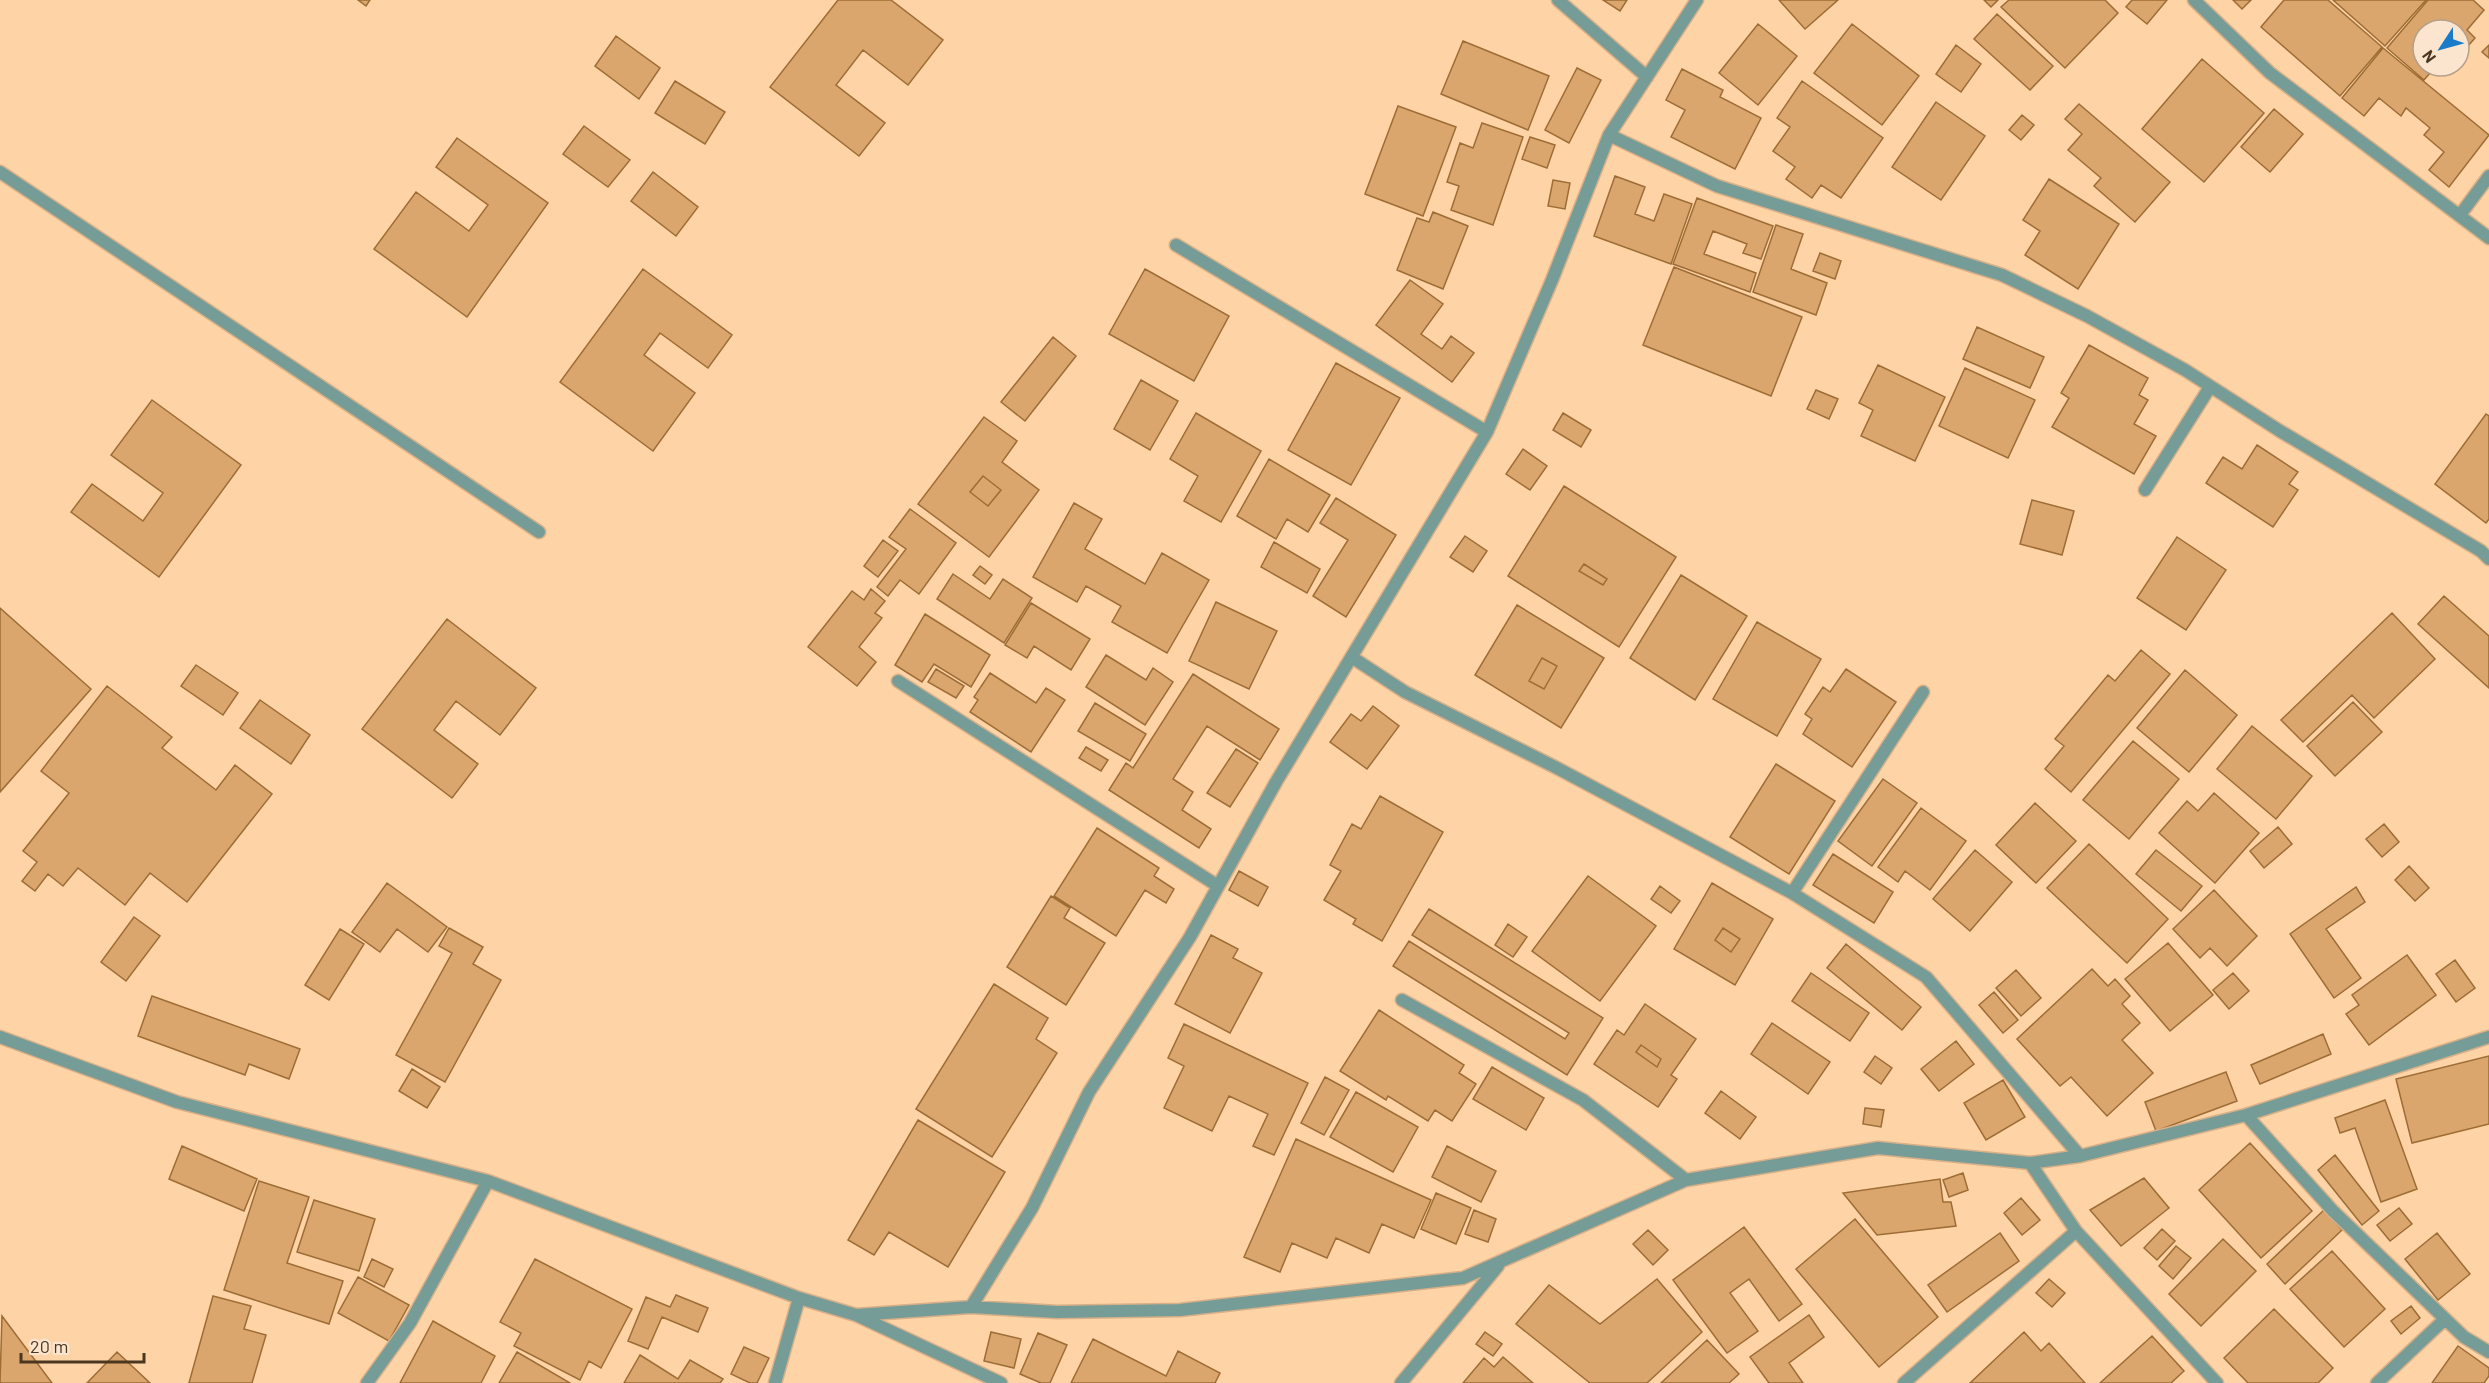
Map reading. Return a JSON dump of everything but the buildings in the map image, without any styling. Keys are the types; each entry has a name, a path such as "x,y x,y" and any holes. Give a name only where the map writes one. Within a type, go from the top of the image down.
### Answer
{"street":[{"path":"1558,0 1647,77"},
{"path":"970,1307 1032,1208 1089,1092 1190,937 1276,783 1487,432 1552,280 1609,135 1697,0"},
{"path":"2194,0 2271,73 2489,238"},
{"path":"1609,135 1717,186 2002,275 2087,316 2211,387 2481,551 2489,559"},
{"path":"0,172 539,532"},
{"path":"2460,215 2489,176"},
{"path":"1176,245 1487,432"},
{"path":"2145,490 2211,387"},
{"path":"1353,658 1405,692 1555,767 1792,893 1926,977 2080,1156"},
{"path":"898,681 1218,886"},
{"path":"1792,893 1923,692"},
{"path":"1402,1000 1583,1100 1686,1180"},
{"path":"856,1315 970,1307 1057,1312 1180,1310 1463,1278 1500,1264 1686,1180 1878,1148 2030,1164 2080,1156 2246,1115 2489,1036"},
{"path":"0,1037 177,1102 488,1181 799,1298 856,1315 1001,1383"},
{"path":"2246,1115 2333,1211 2464,1337 2489,1352"},
{"path":"2030,1164 2076,1232 2217,1383"},
{"path":"368,1383 410,1323 488,1181"},
{"path":"1904,1383 2076,1232"},
{"path":"1401,1383 1500,1264"},
{"path":"775,1383 799,1298"},
{"path":"2377,1383 2445,1319"}]}
